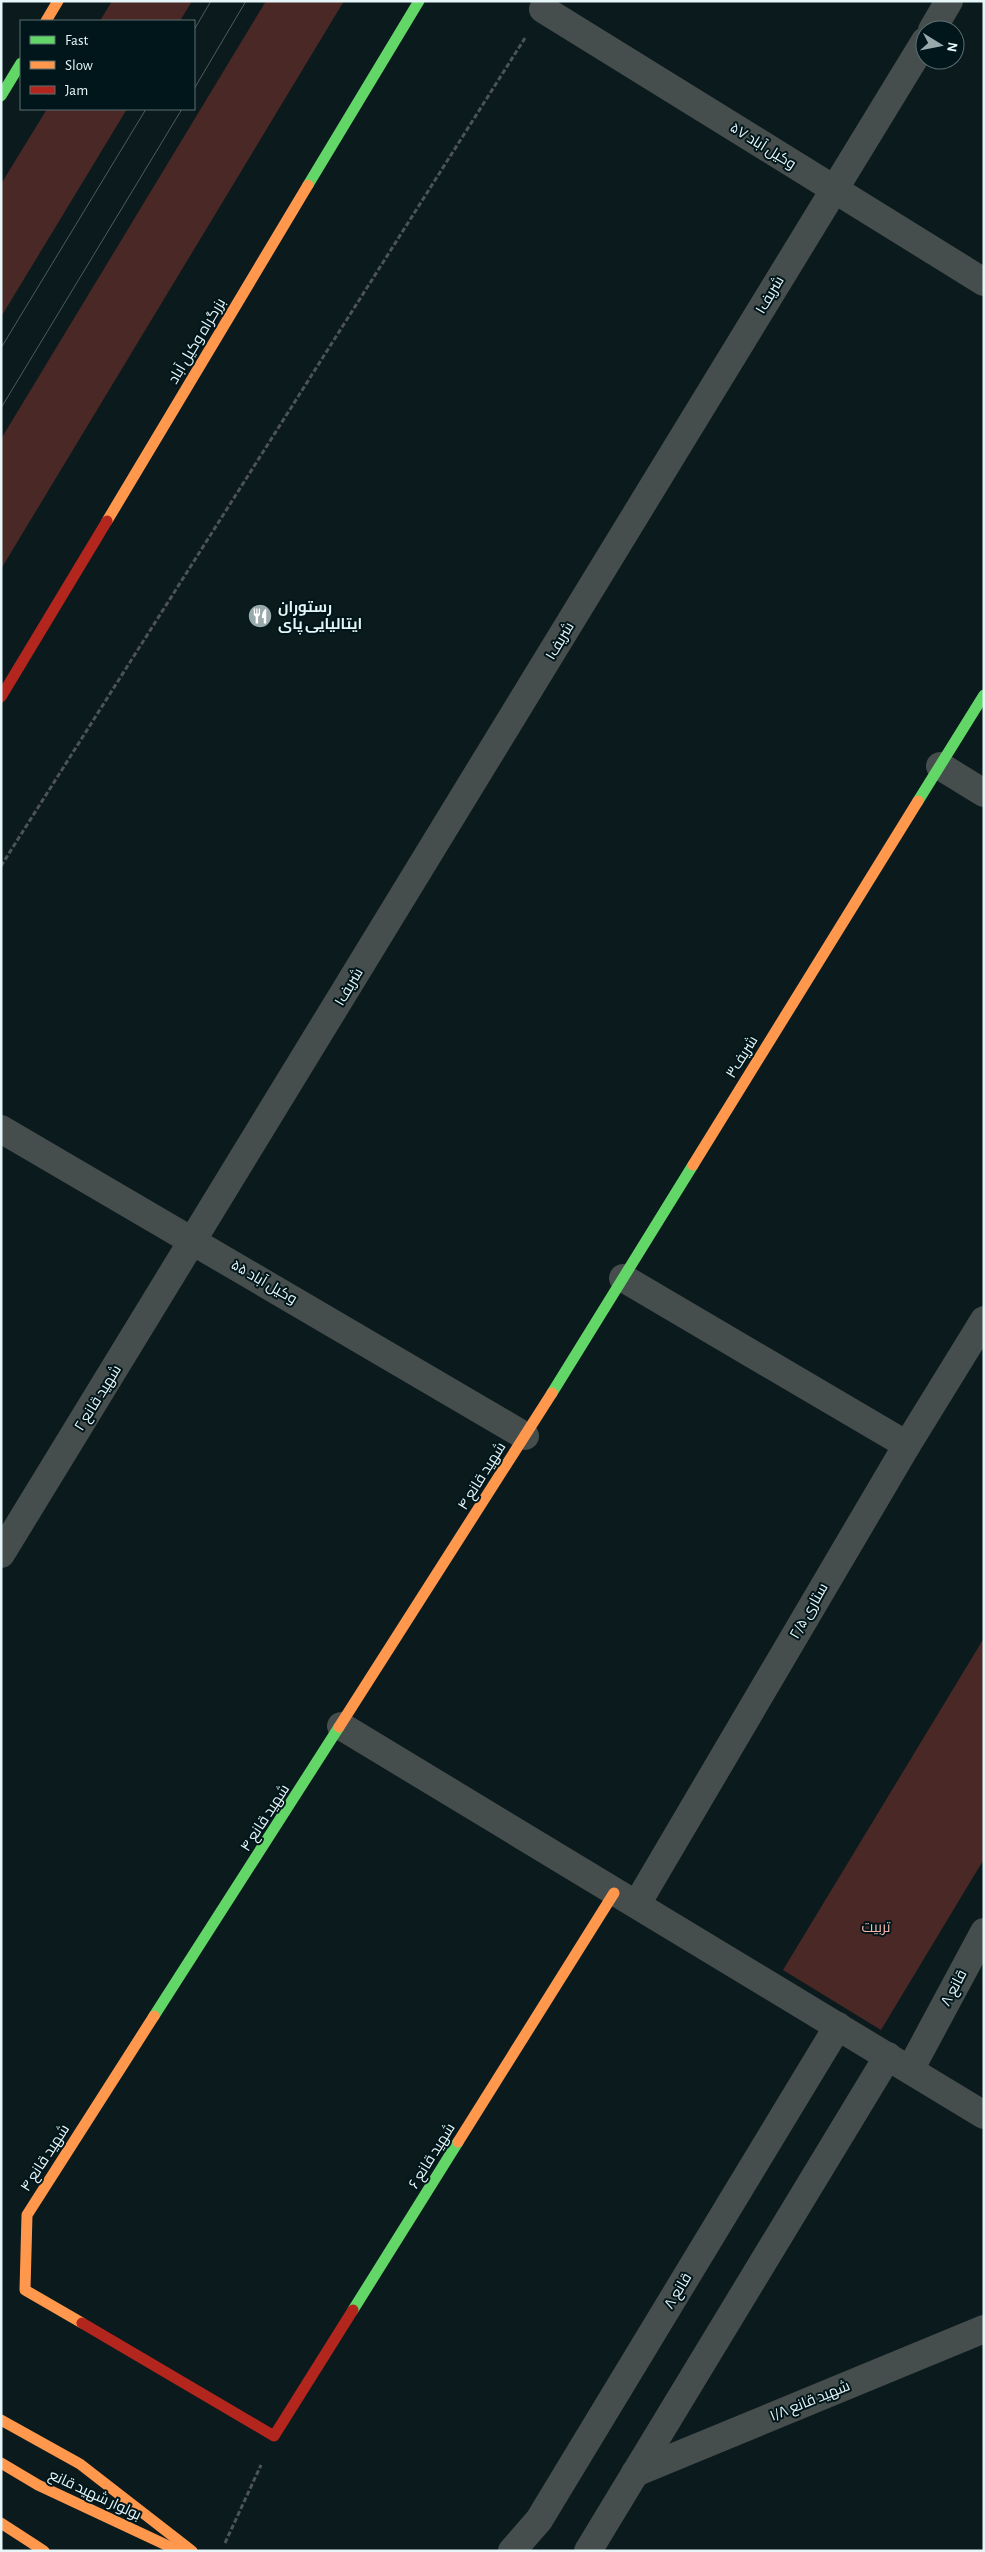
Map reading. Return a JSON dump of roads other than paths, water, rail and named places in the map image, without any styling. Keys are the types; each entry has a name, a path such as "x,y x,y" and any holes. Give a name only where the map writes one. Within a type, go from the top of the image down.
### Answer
{"main road":[{"path":"47,20 58,1"},
{"name":"بزرگراه وکیل آباد","path":"1,697 419,1"},
{"path":"1,96 20,65"},
{"name":"شریف٣","path":"525,1436 984,695"},
{"name":"شهید قانع ۴","path":"274,2436 25,2290 27,2215 525,1436"},
{"name":"شهید قانع ۶","path":"274,2436 626,1899"},
{"path":"1,2420 80,2464 192,2551"},
{"name":"بولوار شهید قانع","path":"1,2463 38,2485 179,2551"},
{"path":"1,2523 44,2551"}],"street":[{"path":"938,20 949,1"},
{"name":"۵۷ وکیل آباد","path":"543,9 834,191 984,282"},
{"name":"شریف١","path":"194,1241 915,57"},
{"path":"940,766 984,793"},
{"name":"۵۵ وکیل آباد","path":"1,1129 525,1436"},
{"name":"شهید قانع ۲","path":"1,1554 194,1241"},
{"path":"623,1278 907,1445"},
{"name":"ستاری ۲/۵","path":"626,1899 984,1320"},
{"path":"341,1726 984,2115"},
{"name":"قانع ۸","path":"588,2551 635,2473 984,1932"},
{"name":"قانع ۸","path":"512,2551 539,2520 838,2026"},
{"name":"شهید قانع ۱/۸","path":"635,2473 984,2329"}],"tram line":[{"path":"195,28 211,1"},
{"path":"195,87 246,1"},
{"path":"1,348 145,110"},
{"path":"1,408 181,110"}],"place":[{"name":"رستوران ایتالیایی پای","path":"260,616"}],"park label":[{"name":"تربیت","path":"876,1927"}]}
